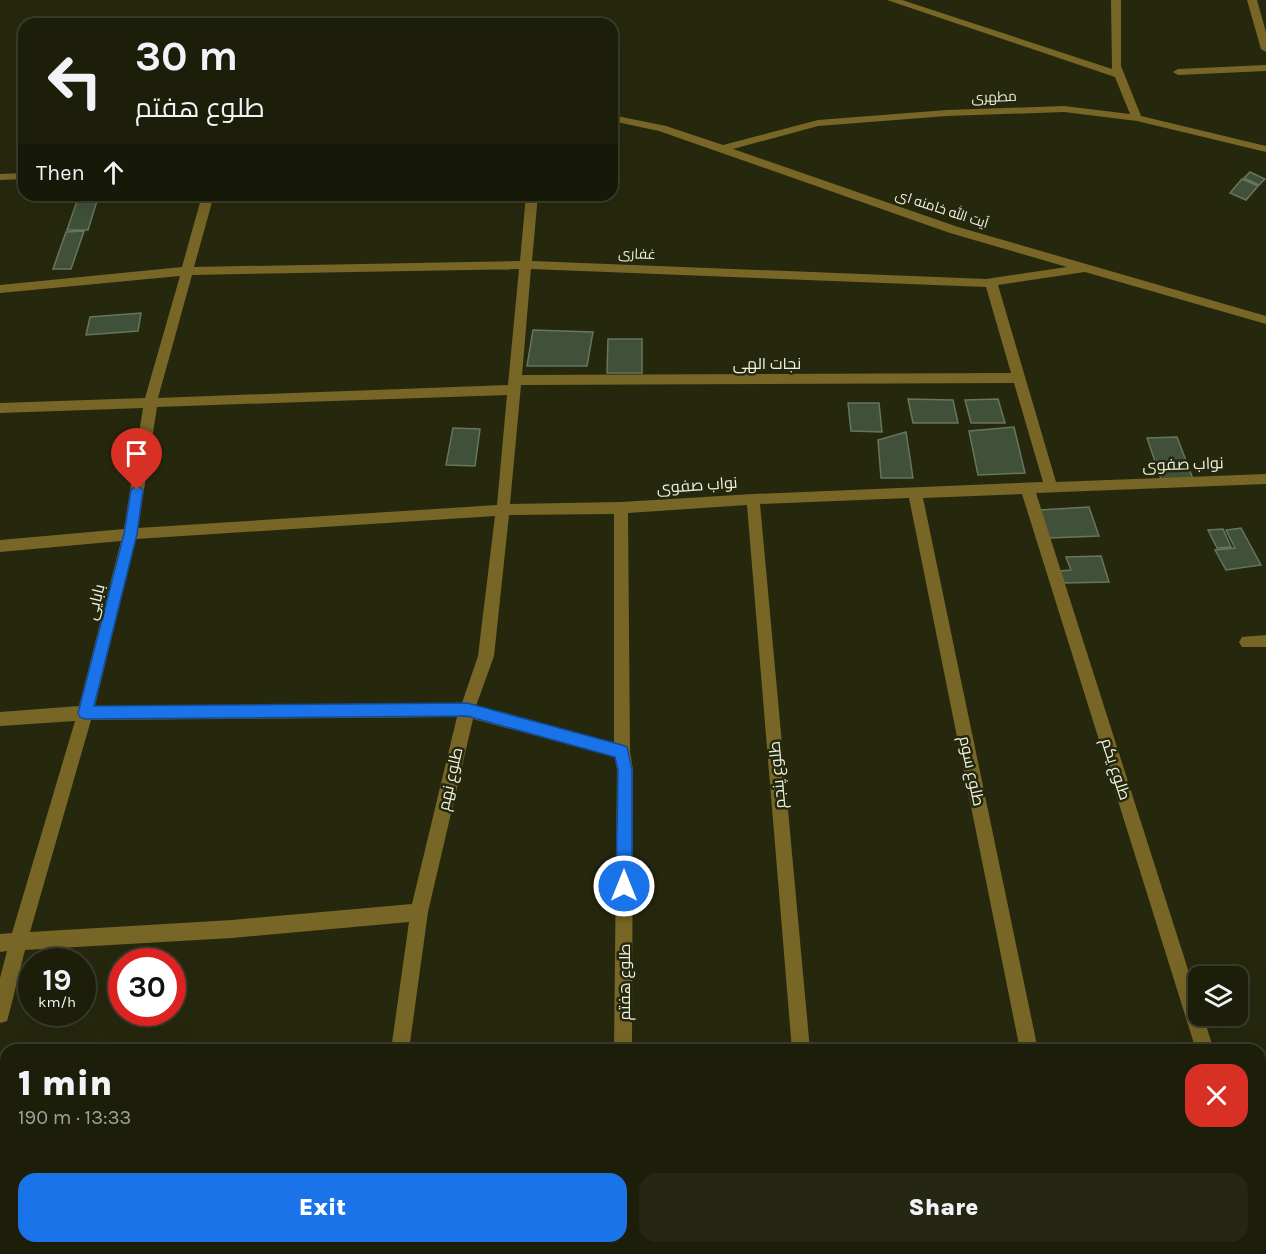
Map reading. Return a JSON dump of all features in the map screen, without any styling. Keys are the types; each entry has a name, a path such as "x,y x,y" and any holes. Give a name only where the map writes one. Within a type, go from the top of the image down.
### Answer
{"street":[{"path":"892,0 1120,75"},
{"path":"1116,0 1116,66 1137,118"},
{"path":"1252,0 1266,50"},
{"path":"1178,72 1266,68"},
{"name":"مطهری","path":"722,149 818,123 1064,109 1137,118 1266,149"},
{"name":"آیت الله خامنه ای","path":"618,119 662,128 954,230 1266,320"},
{"path":"0,177 18,176"},
{"name":"بابایی","path":"0,1014 9,943 85,713 130,534 151,401 206,201"},
{"name":"طلوع نهم","path":"401,1044 419,912 467,710 486,657 503,510 531,201"},
{"name":"غفاری","path":"0,289 187,272 525,265 991,282 1085,268"},
{"path":"991,282 1051,487"},
{"name":"نجات الهی","path":"0,408 514,385 1019,378"},
{"name":"نواب صفوی","path":"0,546 130,534 503,510 621,508 753,499 1266,479"},
{"name":"طلوع یکم","path":"1028,488 1203,1044"},
{"name":"طلوع سوم","path":"915,492 1028,1044"},
{"name":"طلوع پنجم","path":"753,499 800,1044"},
{"name":"طلوع هفتم","path":"621,508 622,752 625,770 623,1044"},
{"path":"1247,642 1266,641"},
{"path":"0,718 85,713 467,710 622,752"},
{"path":"9,943 232,929 419,912"}],"building":[{"path":"1250,172 1265,179 1259,185 1244,178"},
{"path":"1242,179 1258,186 1246,200 1230,193"},
{"path":"77,201 97,201 88,230 67,230"},
{"path":"84,231 71,269 53,269 66,232"},
{"path":"141,313 138,331 86,335 90,317"},
{"path":"533,330 593,332 587,366 527,366"},
{"path":"608,339 642,339 642,373 607,373"},
{"path":"908,399 953,400 958,423 913,423"},
{"path":"998,399 1005,423 971,423 965,400"},
{"path":"848,403 879,403 882,432 851,431"},
{"path":"1014,427 1025,473 978,475 969,431"},
{"path":"453,428 480,429 475,466 446,465"},
{"path":"906,432 913,478 881,478 878,440"},
{"path":"1177,437 1193,479 1161,479 1147,438"},
{"path":"1089,507 1099,536 1049,538 1040,510"},
{"path":"1241,528 1261,565 1226,570 1215,550 1235,548 1226,530"},
{"path":"1223,529 1231,547 1217,548 1208,530"},
{"path":"1101,556 1109,582 1064,583 1060,571 1071,570 1066,557"}],"route":[{"path":"137,490 130,534 85,713 467,710 622,752 625,770 624,886"}]}
